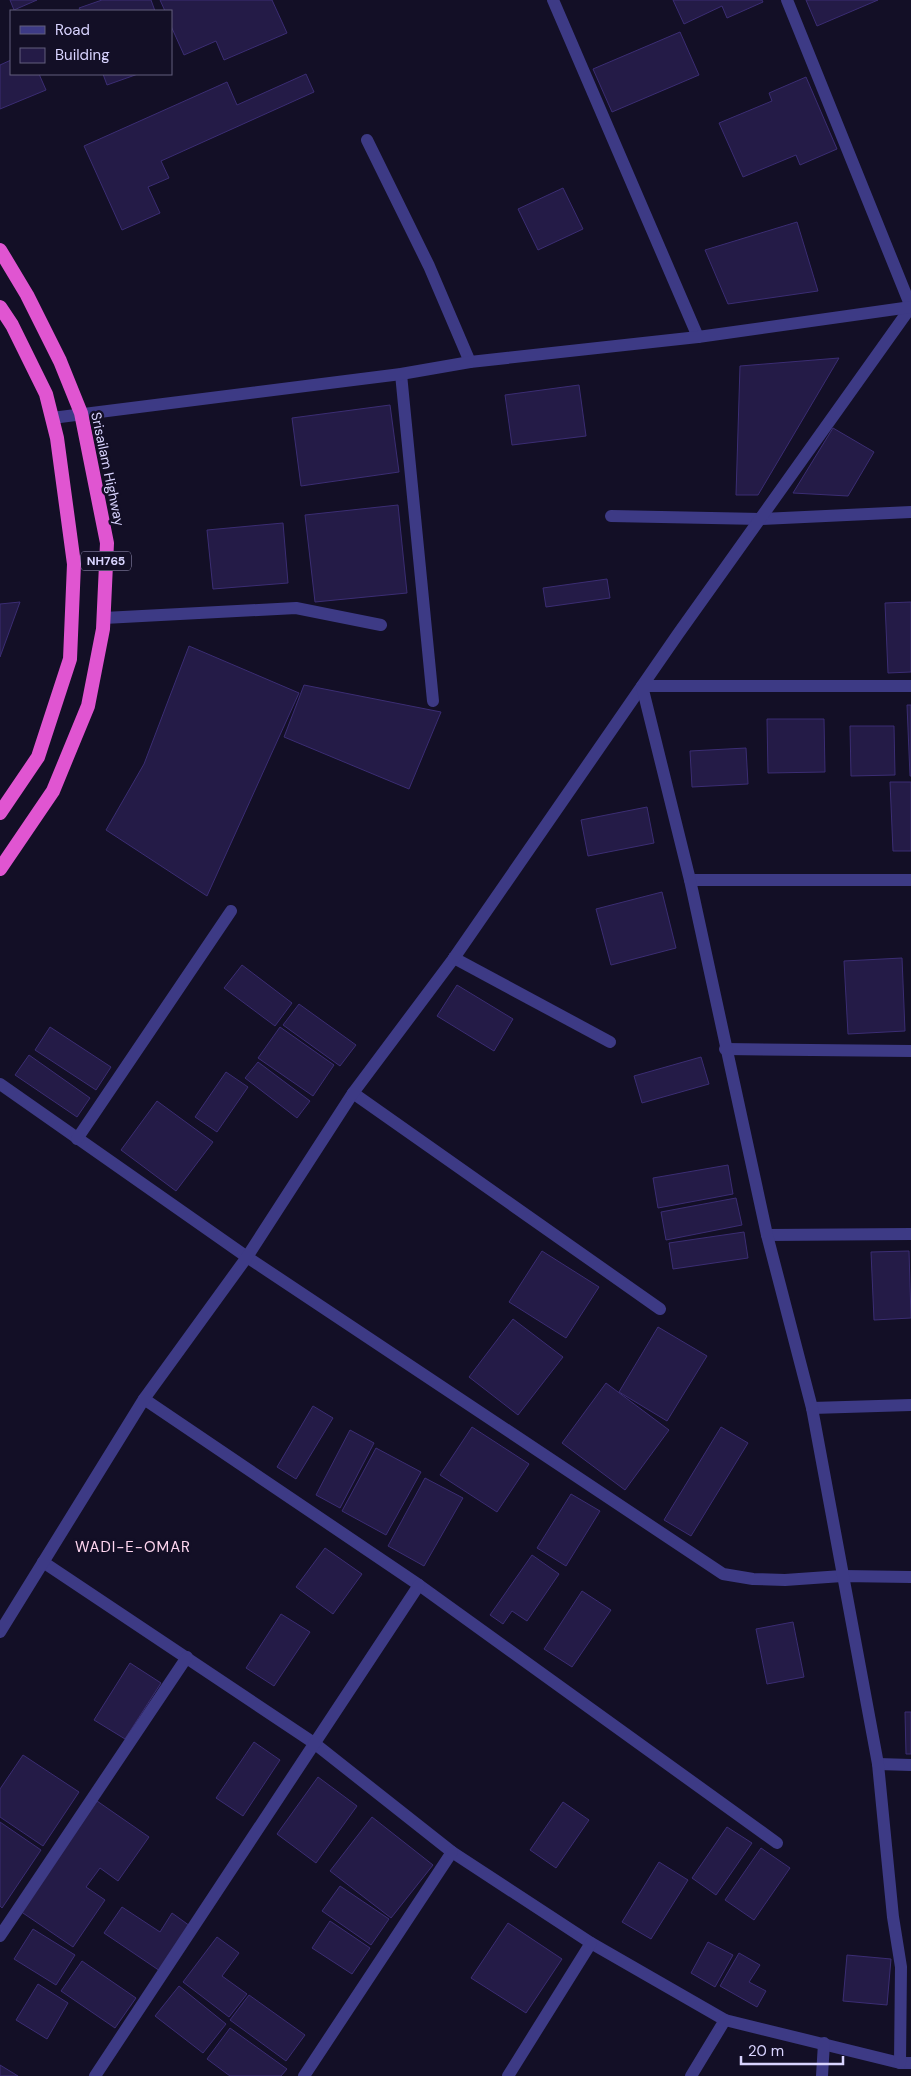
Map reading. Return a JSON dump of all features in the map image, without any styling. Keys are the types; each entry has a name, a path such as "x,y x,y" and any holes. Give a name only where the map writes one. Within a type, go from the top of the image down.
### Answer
{"highway":[{"name":"Srisailam Highway","path":"0,250 27,295 60,361 81,413 107,543 104,618 88,706 53,791 0,869"},
{"name":"NH765","path":"0,307 12,325 46,394 57,438 74,564 70,659 38,757 0,813"}],"street":[{"path":"553,0 698,337"},
{"path":"787,0 911,307"},
{"path":"367,140 429,266 470,362"},
{"path":"52,418 401,374 470,362 698,337 911,307"},
{"path":"0,1632 144,1399 247,1257 353,1093 454,958 642,686 911,307"},
{"path":"401,374 433,701"},
{"path":"612,516 761,519 911,512"},
{"path":"104,618 296,608 381,625"},
{"path":"642,686 911,686"},
{"path":"43,1562 314,1743 452,1852 591,1943 725,2020 905,2063 906,1967 893,1917 878,1764 812,1408 767,1236 725,1049 690,880 642,686"},
{"path":"690,880 911,880"},
{"path":"78,1139 231,911"},
{"path":"454,958 610,1042"},
{"path":"725,1049 911,1051"},
{"path":"0,1084 247,1257 723,1574 753,1580 842,1576 911,1576"},
{"path":"353,1093 660,1309"},
{"path":"767,1236 911,1234"},
{"path":"144,1399 419,1585 777,1843"},
{"path":"812,1408 911,1405"},
{"path":"96,2076 419,1585"},
{"path":"0,1936 187,1657"},
{"path":"878,1764 911,1765"},
{"path":"304,2076 452,1852"},
{"path":"508,2076 591,1943"},
{"path":"691,2076 725,2020"},
{"path":"822,2076 824,2043"}],"building":[{"path":"10,0 37,0 14,10"},
{"path":"102,0 151,0 155,10 80,10 79,8"},
{"path":"160,0 272,0 287,33 224,60 216,41 184,55 172,28 172,10 165,10"},
{"path":"673,0 762,0 763,2 727,18 722,6 684,24"},
{"path":"806,0 878,0 817,26"},
{"path":"680,32 699,75 612,112 593,69"},
{"path":"10,60 10,75 39,75 46,90 0,109 0,65"},
{"path":"306,74 314,92 161,161 169,178 148,187 160,213 122,230 84,146 227,82 237,105"},
{"path":"103,75 135,75 107,85"},
{"path":"806,77 837,149 800,165 796,155 743,177 719,123 772,101 769,93"},
{"path":"563,188 583,229 538,250 518,209"},
{"path":"797,222 818,291 728,304 705,250"},
{"path":"839,358 758,495 736,495 740,366"},
{"path":"579,385 586,436 512,445 505,395"},
{"path":"390,405 399,472 301,486 292,418"},
{"path":"833,428 874,452 848,496 793,493"},
{"path":"398,505 407,593 315,602 305,515"},
{"path":"283,523 288,583 213,589 207,530"},
{"path":"607,579 610,598 546,607 543,588"},
{"path":"20,602 0,657 0,604"},
{"path":"911,602 911,672 888,673 885,603"},
{"path":"189,646 299,693 207,896 106,830 144,764"},
{"path":"304,685 441,712 409,789 284,737"},
{"path":"907,705 911,705 911,776 910,776"},
{"path":"767,719 824,719 825,772 768,773"},
{"path":"850,726 894,726 895,775 851,776"},
{"path":"746,748 748,784 692,787 690,751"},
{"path":"890,782 911,782 911,851 893,851"},
{"path":"647,807 654,843 588,856 581,820"},
{"path":"662,892 676,948 611,965 596,909"},
{"path":"902,958 905,1031 848,1034 844,961"},
{"path":"242,965 292,1003 275,1026 224,988"},
{"path":"457,985 513,1019 494,1051 437,1016"},
{"path":"299,1004 356,1045 340,1066 283,1025"},
{"path":"50,1027 111,1067 96,1090 35,1050"},
{"path":"280,1027 334,1065 313,1096 258,1058"},
{"path":"29,1055 90,1098 77,1117 15,1075"},
{"path":"701,1057 709,1084 642,1103 634,1076"},
{"path":"258,1062 310,1101 297,1118 245,1078"},
{"path":"226,1072 248,1087 217,1132 195,1117"},
{"path":"157,1101 213,1142 176,1191 121,1150"},
{"path":"728,1165 733,1194 658,1208 653,1178"},
{"path":"736,1198 742,1225 666,1240 661,1212"},
{"path":"744,1232 748,1258 673,1269 669,1243"},
{"path":"542,1251 599,1287 566,1338 509,1302"},
{"path":"909,1251 911,1318 874,1320 871,1252"},
{"path":"513,1319 563,1357 518,1415 469,1377"},
{"path":"658,1327 707,1356 667,1421 619,1392"},
{"path":"606,1383 669,1430 625,1490 562,1443"},
{"path":"313,1406 333,1418 296,1479 277,1467"},
{"path":"472,1427 529,1464 497,1512 440,1475"},
{"path":"721,1427 748,1443 691,1536 664,1520"},
{"path":"350,1430 374,1443 340,1508 316,1495"},
{"path":"376,1448 421,1472 386,1535 342,1511"},
{"path":"425,1478 463,1498 424,1566 388,1546"},
{"path":"571,1494 600,1511 566,1566 537,1548"},
{"path":"325,1548 362,1574 333,1614 296,1587"},
{"path":"532,1555 559,1574 527,1621 512,1611 503,1624 490,1615"},
{"path":"582,1591 611,1610 572,1667 544,1649"},
{"path":"281,1614 310,1632 274,1686 246,1668"},
{"path":"793,1622 804,1677 767,1684 756,1629"},
{"path":"130,1663 161,1683 125,1739 94,1720"},
{"path":"905,1712 911,1712 911,1754 906,1754"},
{"path":"254,1742 280,1760 243,1816 216,1798"},
{"path":"23,1755 79,1792 43,1846 0,1817 0,1789"},
{"path":"318,1777 357,1806 316,1863 277,1834"},
{"path":"97,1801 149,1837 118,1881 100,1868 86,1887 105,1900 73,1947 20,1911"},
{"path":"563,1802 589,1820 556,1868 530,1850"},
{"path":"372,1817 433,1865 391,1918 330,1871"},
{"path":"0,1822 41,1850 2,1908 0,1906"},
{"path":"727,1827 752,1843 716,1895 692,1878"},
{"path":"761,1848 790,1868 754,1920 725,1900"},
{"path":"659,1862 688,1880 651,1939 622,1922"},
{"path":"340,1886 389,1919 371,1945 322,1911"},
{"path":"122,1907 160,1932 172,1913 190,1926 160,1971 104,1933"},
{"path":"330,1921 370,1948 352,1974 312,1948"},
{"path":"508,1923 562,1959 526,2013 471,1978"},
{"path":"33,1929 75,1955 56,1985 14,1959"},
{"path":"217,1937 239,1953 222,1976 247,1994 229,2017 183,1982"},
{"path":"708,1942 733,1955 715,1987 691,1973"},
{"path":"739,1953 760,1965 749,1982 766,1991 757,2007 720,1986"},
{"path":"847,1955 891,1959 887,2005 843,2001"},
{"path":"82,1961 136,1998 115,2028 61,1991"},
{"path":"38,1984 68,2003 47,2039 16,2020"},
{"path":"179,1986 226,2024 203,2053 155,2016"},
{"path":"249,1995 305,2035 286,2061 230,2020"},
{"path":"230,2028 287,2069 281,2076 230,2076 207,2059"},
{"path":"0,2065 18,2076 0,2076"}],"district":[{"name":"WADI-E-OMAR","path":"133,1547"}]}
